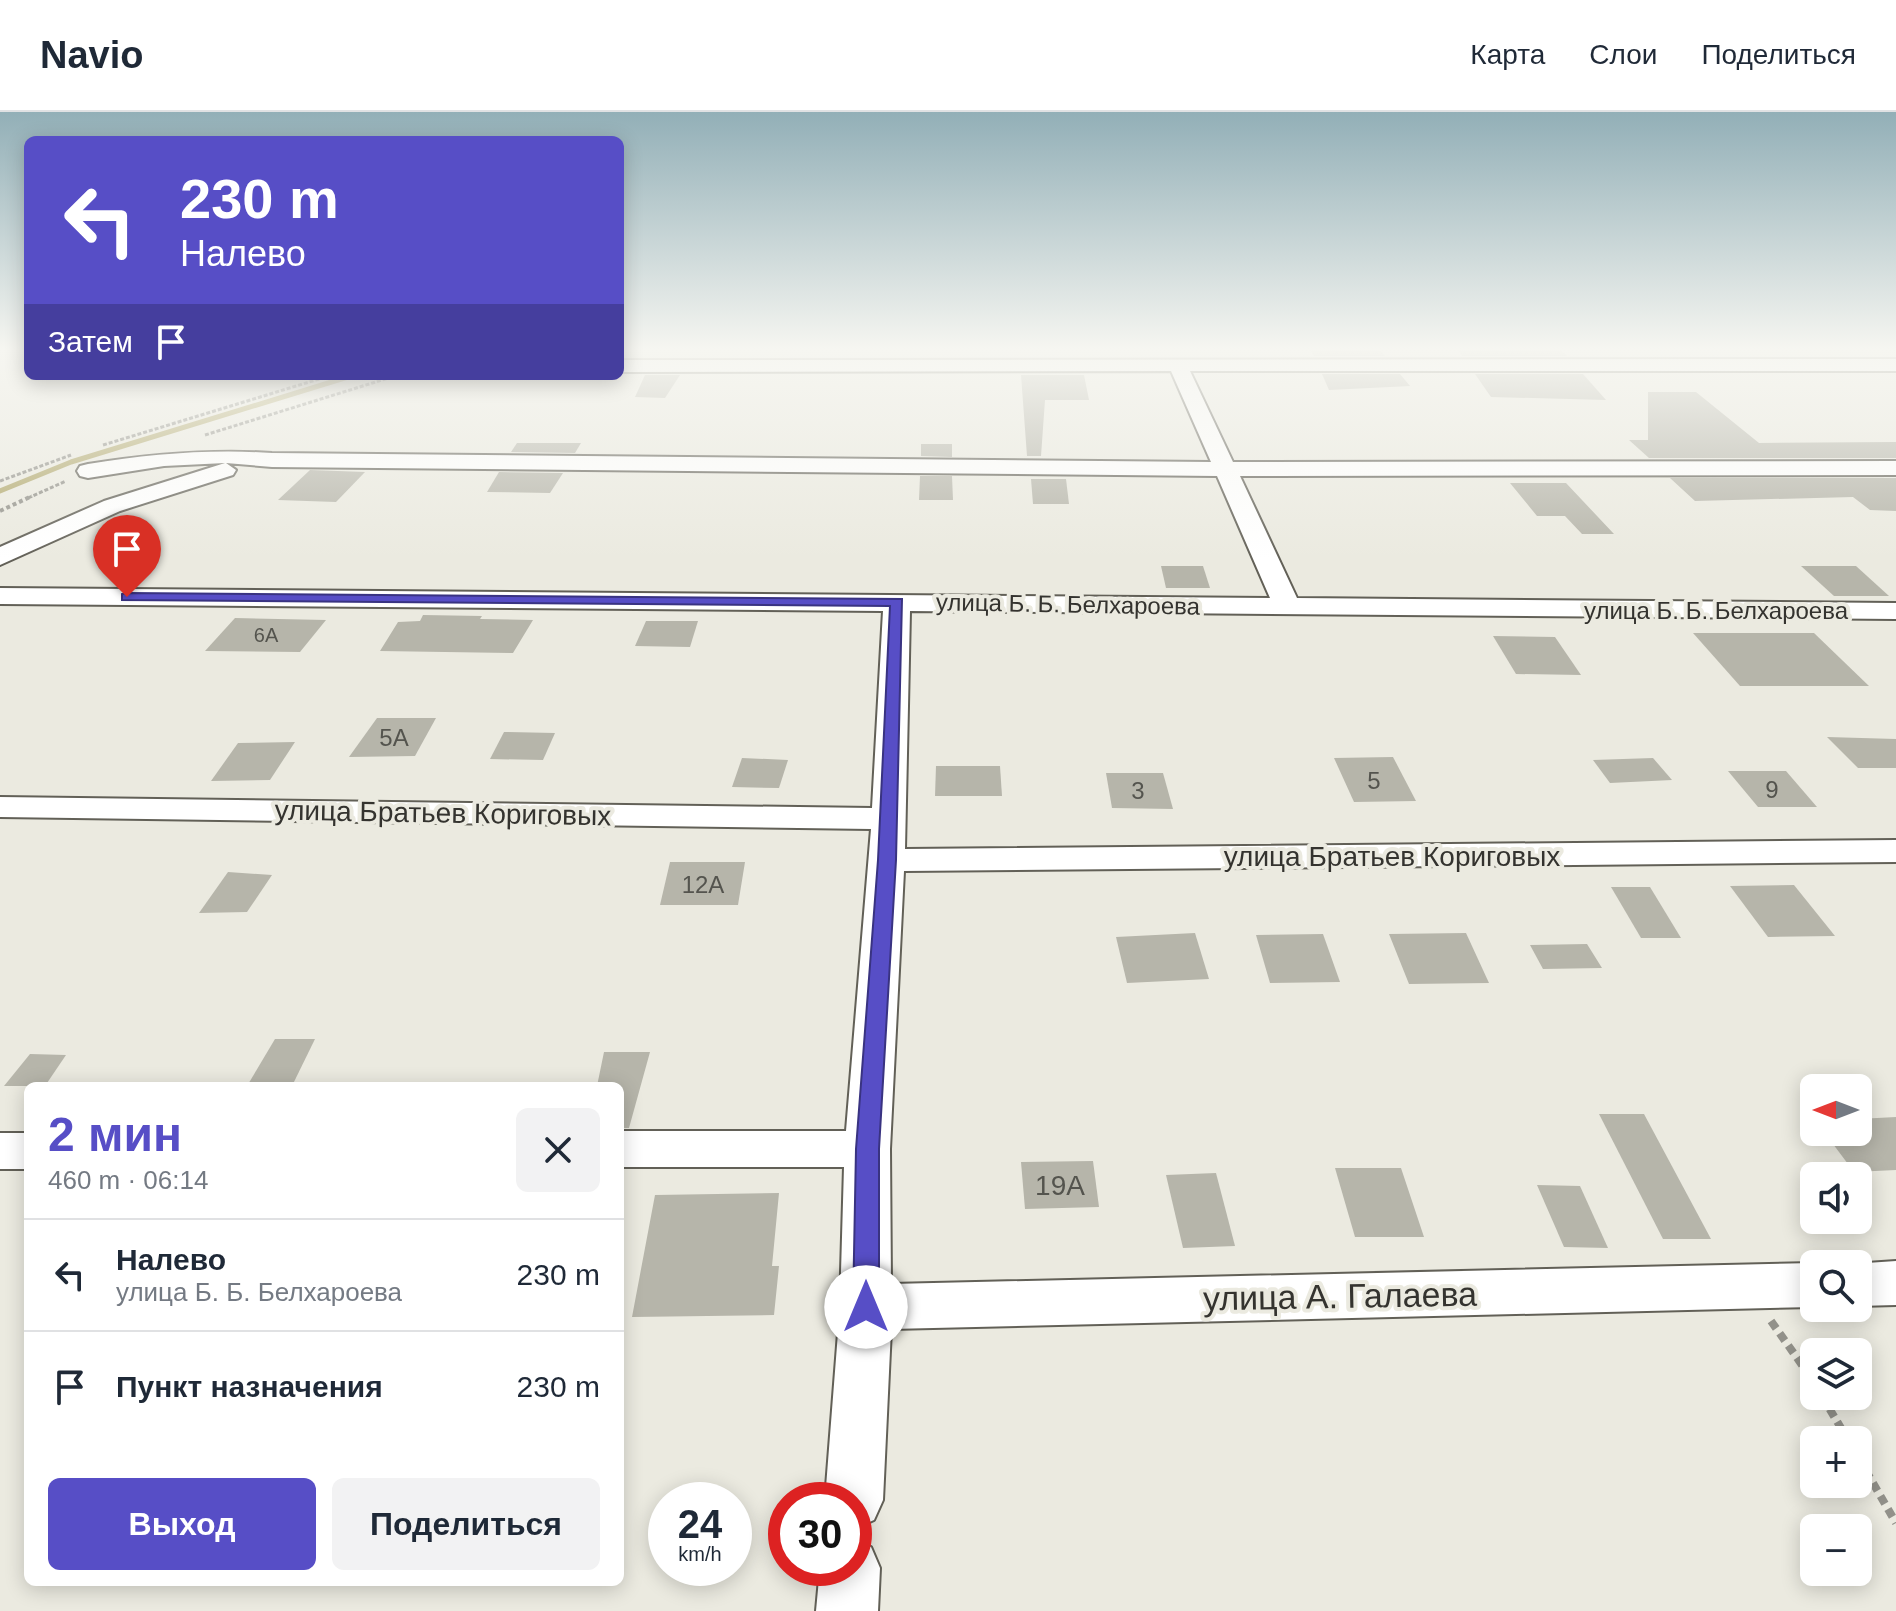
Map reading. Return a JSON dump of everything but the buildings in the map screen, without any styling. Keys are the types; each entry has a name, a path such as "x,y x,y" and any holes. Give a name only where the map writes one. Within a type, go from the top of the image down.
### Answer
{"street":[{"path":"1202,419 1288,607"},
{"path":"85,458 217,456 272,460 1225,469 1896,468"},
{"path":"0,557 138,497 199,477 272,460"},
{"name":"улица Б. Б. Белхароева","path":"0,596 1896,611"},
{"path":"855,1482 866,1307 867,1149 887,860 897,602"},
{"name":"улица Братьев Кориговых","path":"0,807 887,819"},
{"name":"улица Братьев Кориговых","path":"887,860 1896,851"},
{"path":"624,1149 867,1149"},
{"path":"0,1151 24,1151"},
{"path":"1872,1284 1896,1283"},
{"name":"улица А. Галаева","path":"866,1307 1800,1285"},
{"path":"847,1611 849,1586"}],"path":[{"path":"0,481 85,458 201,419"},
{"path":"1746,1287 1800,1362"},
{"path":"1872,1481 1896,1523"}],"waterway":[{"path":"0,491 71,462 211,419"}],"route":[{"path":"127,597 897,602 887,860 867,1149 866,1307"}]}
